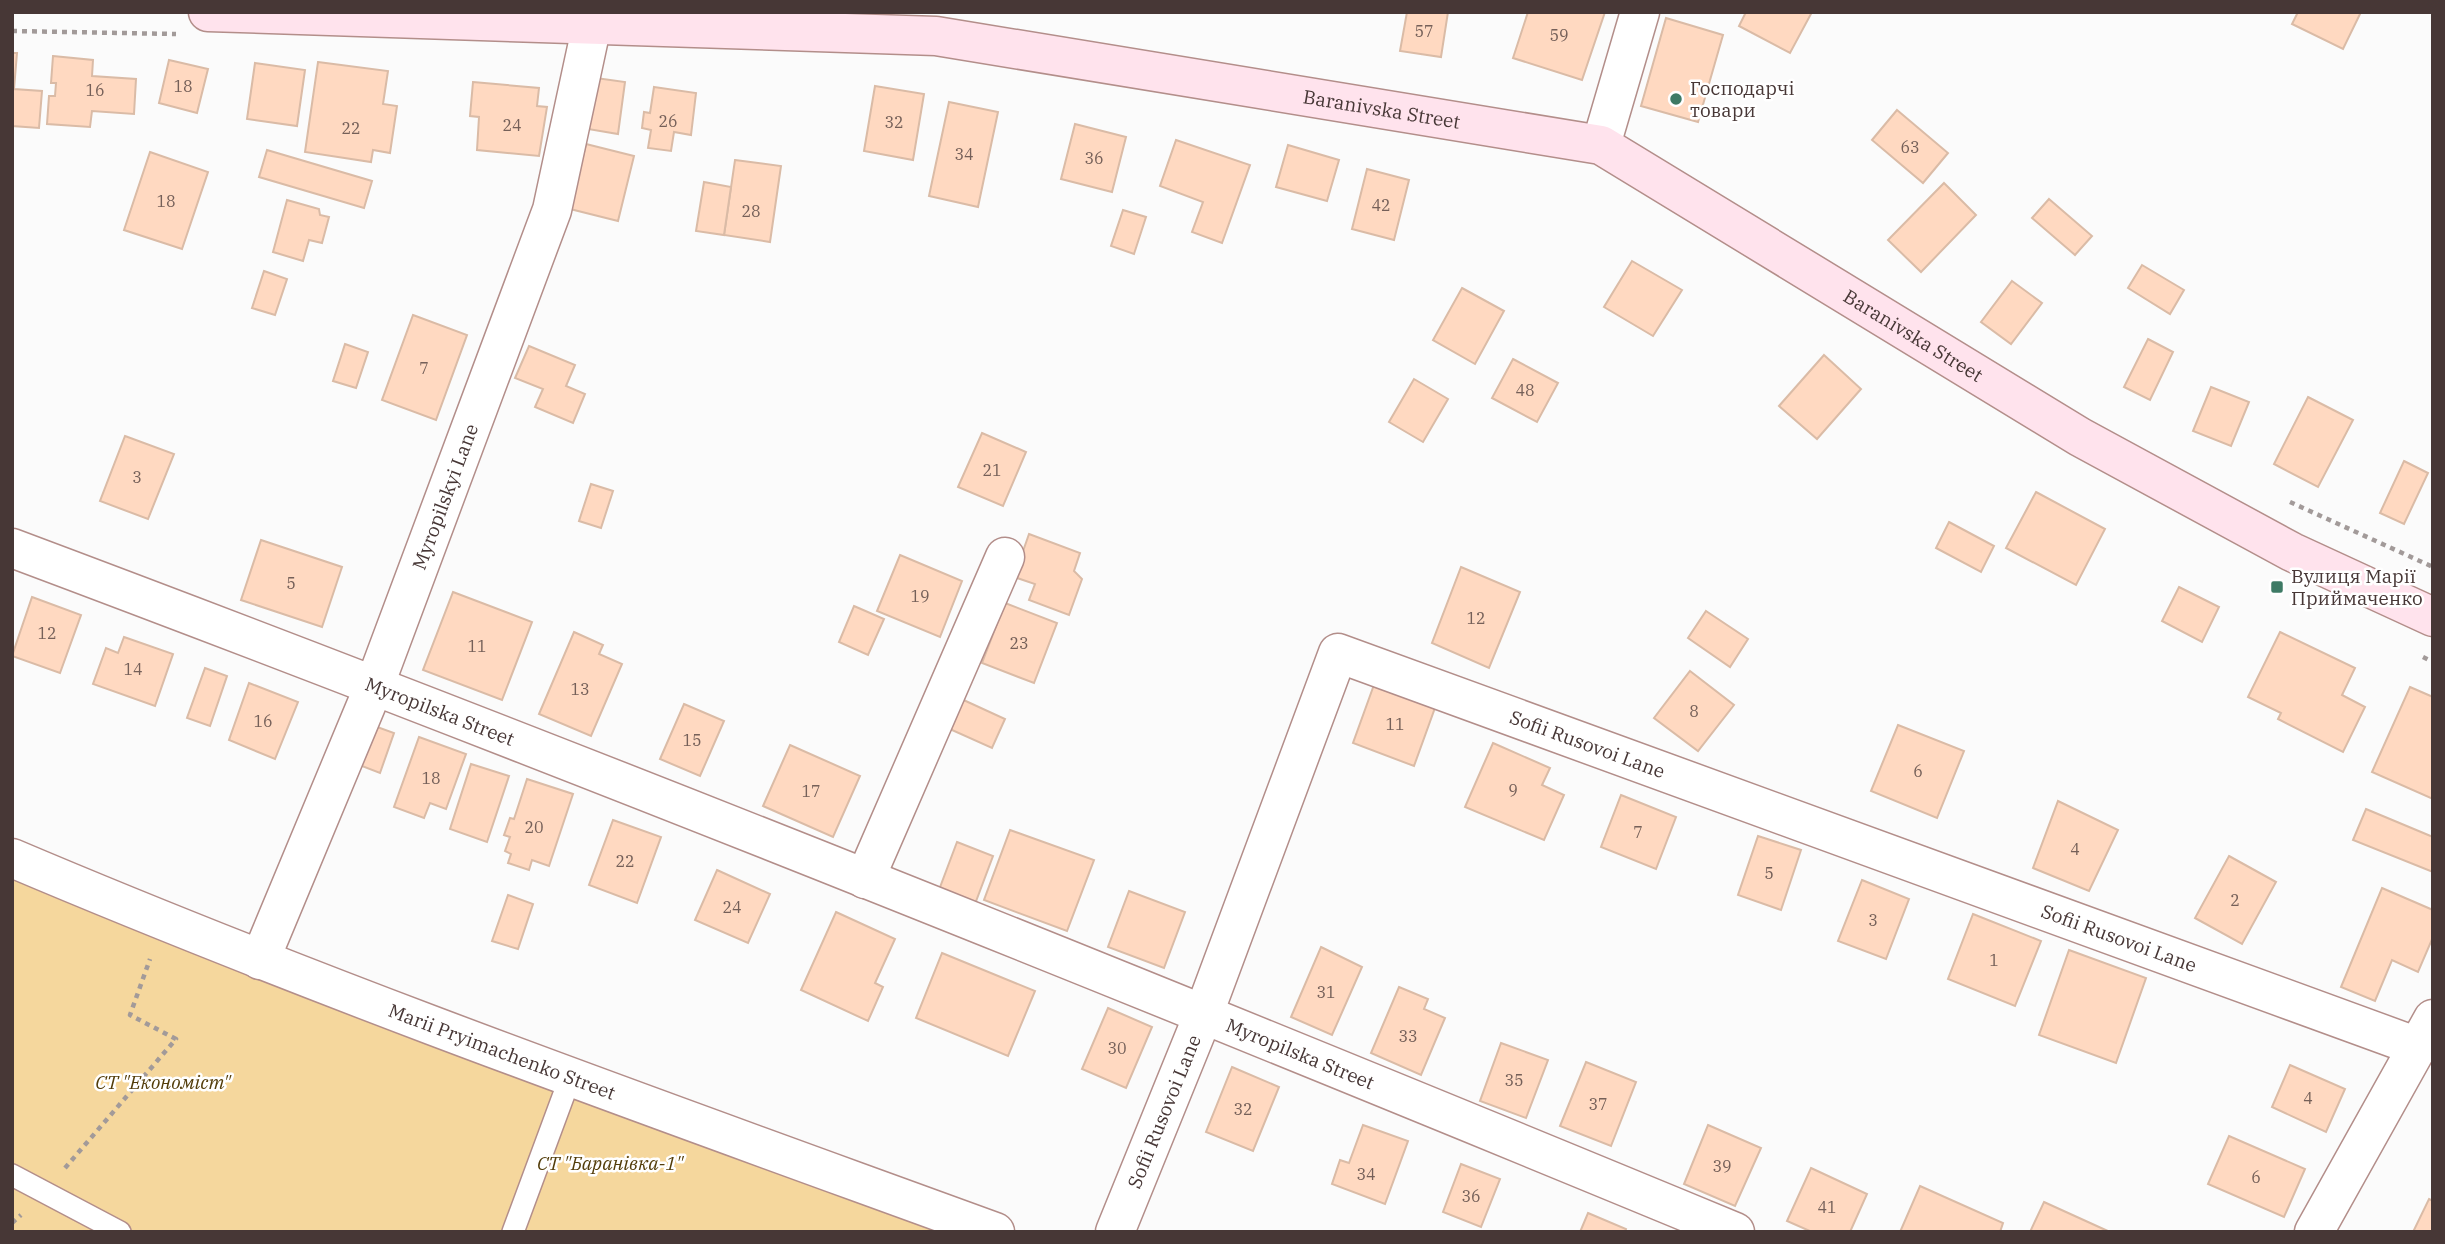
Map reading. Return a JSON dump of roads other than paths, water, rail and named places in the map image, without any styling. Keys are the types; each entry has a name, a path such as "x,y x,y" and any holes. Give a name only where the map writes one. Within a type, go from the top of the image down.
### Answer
{"main road":[{"name":"Baranivska Street","path":"197,23 592,24 936,36 1601,145 2080,437 2292,552 2433,617"}],"street":[{"path":"1601,145 1640,12"},
{"name":"Myropilskyi Lane","path":"260,960 374,684 552,210 592,24"},
{"name":"Myropilska Street","path":"12,548 374,684 1204,1013 1735,1232"},
{"path":"865,879 1005,557"},
{"name":"Sofii Rusovoi Lane","path":"1115,1232 1204,1013 1338,653 2425,1033"},
{"name":"Marii Pryimachenko Street","path":"12,858 260,960 570,1078 995,1232"},
{"path":"2314,1232 2425,1033"}],"lane":[{"path":"513,1232 570,1078"},
{"path":"12,1175 120,1232"}],"place":[{"name":"Господарчі товари","path":"1676,99"},
{"name":"Вулиця Марії Приймаченко","path":"2277,587"}],"park label":[{"name":"СТ \"Економіст\"","path":"163,1082"},
{"name":"СТ \"Баранівка-1\"","path":"610,1163"}]}
